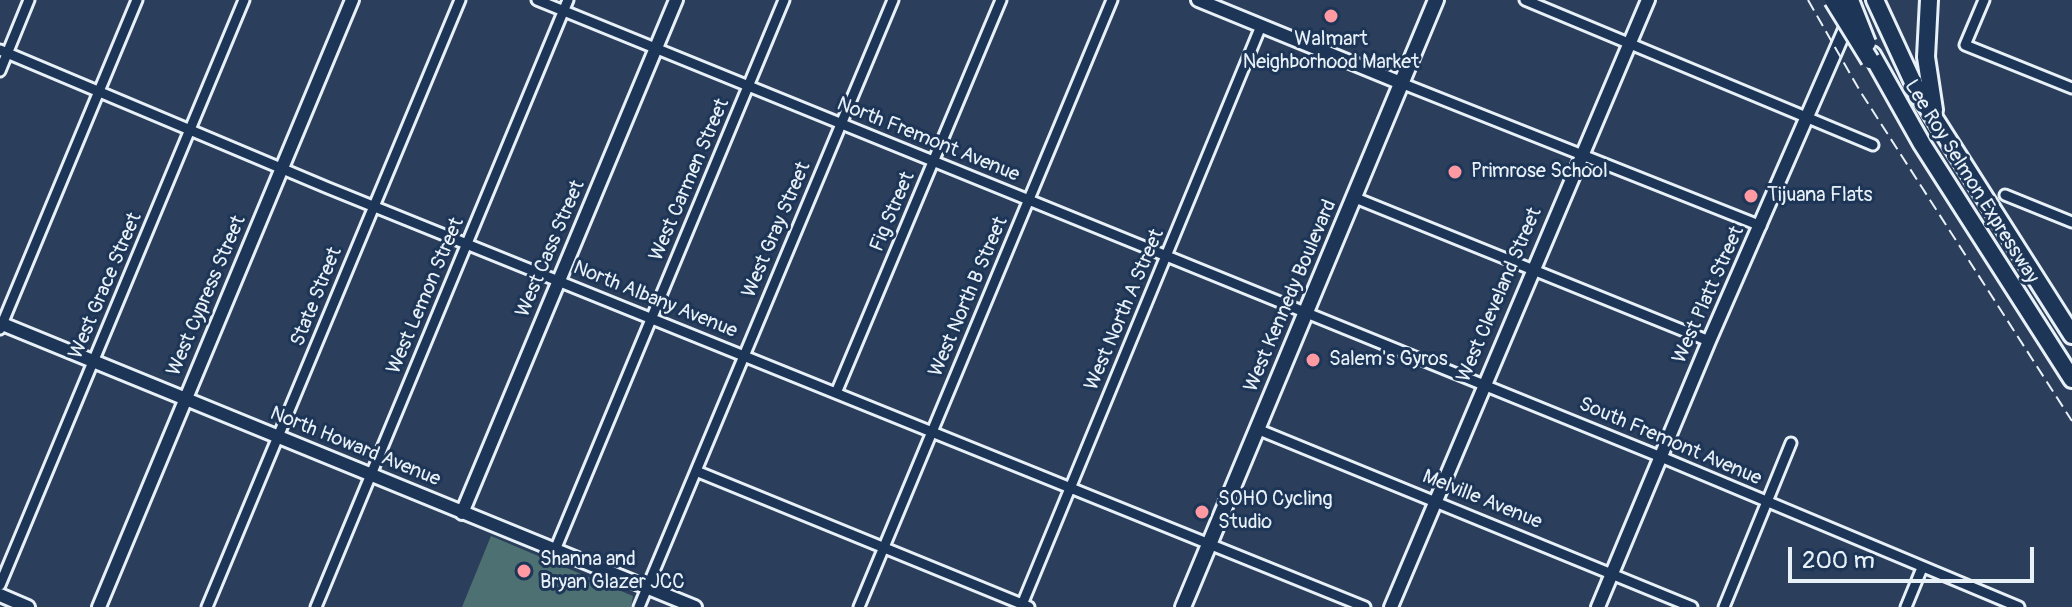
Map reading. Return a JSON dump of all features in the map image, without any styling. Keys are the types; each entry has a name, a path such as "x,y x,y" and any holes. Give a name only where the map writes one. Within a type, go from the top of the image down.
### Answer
{"highway":[{"path":"1833,0 1873,61"},
{"name":"Lee Roy Selmon Expressway","path":"1850,0 1873,61 1922,144 2072,379"},
{"path":"1929,0 1927,66 1939,127"},
{"name":"Lee Roy Selmon Expressway","path":"1878,8 1901,62 1939,127 2072,335"}],"main road":[{"name":"West Cypress Street","path":"99,607 352,0"},
{"name":"West Cass Street","path":"462,513 676,0"},
{"path":"1198,0 1226,5 1261,26 1401,83"},
{"name":"West Kennedy Boulevard","path":"1183,607 1436,0"},
{"name":"West Cleveland Street","path":"1391,607 1648,0"},
{"name":"West Platt Street","path":"1598,607 1709,341 1858,0"},
{"name":"North Howard Avenue","path":"1,325 695,607"},
{"path":"0,595 28,607"}],"street":[{"path":"0,71 4,52 29,0"},
{"path":"1,325 137,0"},
{"name":"West Grace Street","path":"0,585 244,0"},
{"name":"State Street","path":"207,607 460,0"},
{"name":"North Fremont Avenue","path":"537,0 1305,313"},
{"name":"West Lemon Street","path":"316,607 568,0"},
{"name":"West Carmen Street","path":"555,550 784,0"},
{"name":"West Gray Street","path":"639,607 893,0"},
{"name":"Fig Street","path":"836,393 1001,0"},
{"name":"West North B Street","path":"859,607 1112,0"},
{"path":"1525,0 1873,145"},
{"path":"1984,0 1965,45 2072,88"},
{"name":"West North A Street","path":"1024,606 1261,26"},
{"name":"North Albany Avenue","path":"4,52 282,169 1365,607"},
{"path":"1401,83 1761,226"},
{"path":"2005,195 2071,219"},
{"path":"1353,197 1709,341"},
{"name":"South Fremont Avenue","path":"1305,313 2019,607"},
{"name":"Melville Avenue","path":"1257,429 1613,572 1692,607"},
{"path":"1724,607 1791,443"},
{"path":"696,471 1024,606"},
{"path":"1906,607 1922,568"}],"green space":[{"name":"Shanna and Bryan Glazer JCC","path":"491,536 633,596 631,607 462,607"}],"railway":[{"path":"1808,0 1860,91 2072,421"}],"place":[{"name":"Walmart Neighborhood Market","path":"1331,16"},
{"name":"Primrose School","path":"1455,172"},
{"name":"Tijuana Flats","path":"1751,196"},
{"name":"Salem's Gyros","path":"1313,360"},
{"name":"SOHO Cycling Studio","path":"1202,512"},
{"name":"Shanna and Bryan Glazer JCC","path":"524,571"}]}
